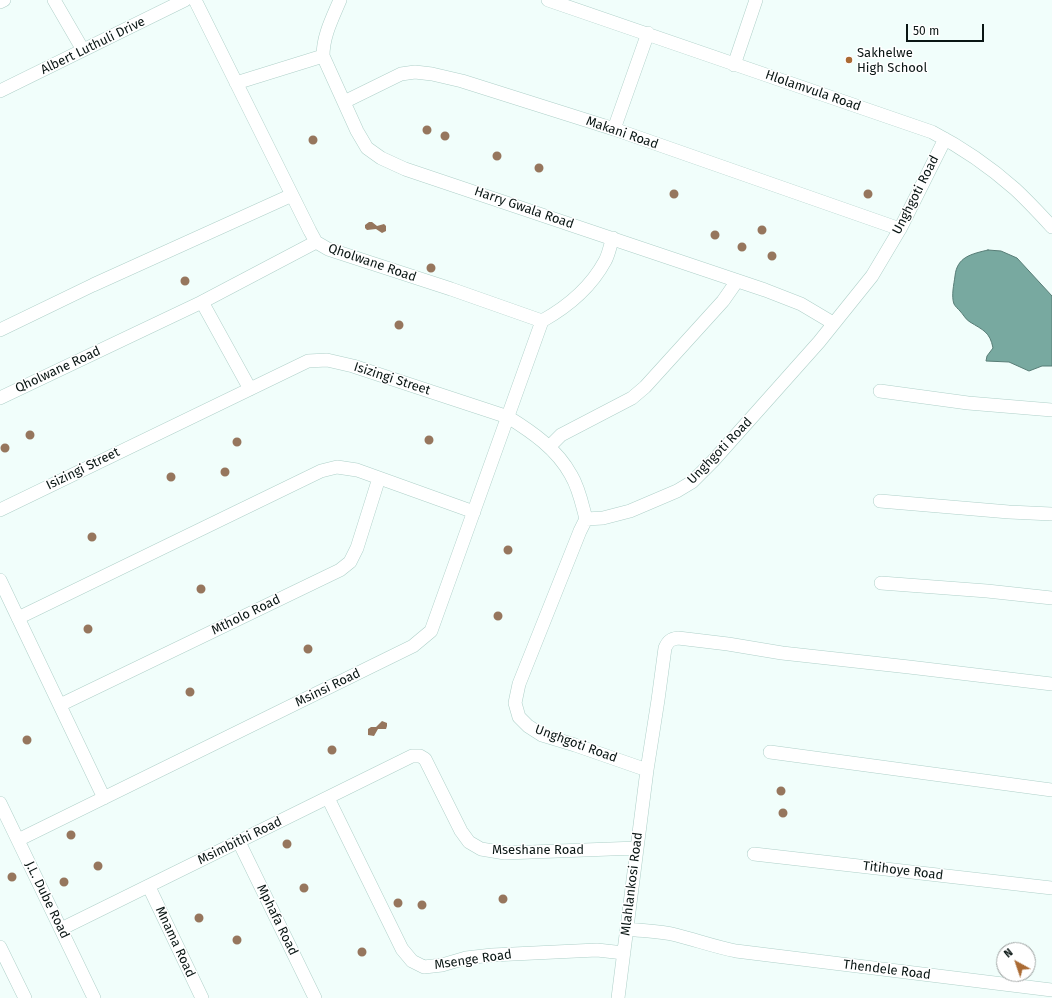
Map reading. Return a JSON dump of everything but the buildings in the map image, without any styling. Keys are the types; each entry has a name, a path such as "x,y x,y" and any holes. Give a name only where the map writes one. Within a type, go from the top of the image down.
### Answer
{"street":[{"path":"0,2 4,0"},
{"path":"54,0 83,50"},
{"name":"Albert Luthuli Drive","path":"0,91 185,0"},
{"path":"195,0 316,242"},
{"path":"236,83 323,56 323,44 340,0"},
{"name":"Hlolamvula Road","path":"548,0 648,33 734,65 932,132 955,144 979,160 1016,190 1052,227"},
{"path":"734,65 756,0"},
{"path":"614,129 648,33"},
{"name":"Harry Gwala Road","path":"323,56 357,131 367,148 381,158 406,169 613,238 801,304 833,323"},
{"name":"Makani Road","path":"344,102 401,74 415,72 426,73 462,81 614,129 900,229"},
{"name":"Unghgoti Road","path":"647,770 542,735 528,726 519,717 515,703 519,684 580,531 586,519 603,518 630,511 677,492 692,482 713,461 819,342 872,276 900,229 945,139"},
{"path":"0,330 100,282 292,195"},
{"path":"542,321 555,314 594,279 606,260 613,238"},
{"name":"Qholwane Road","path":"0,398 202,302 316,242 328,249 451,289 542,321"},
{"path":"549,447 561,435 632,398 645,387 723,301 736,281"},
{"path":"202,302 250,389"},
{"name":"Msinsi Road","path":"18,840 414,646 425,637 431,631 542,321"},
{"name":"Isizingi Street","path":"0,510 308,361 327,360 353,366 508,417 530,431 549,447 563,462 572,476 580,496 586,519"},
{"path":"880,391 968,403 1052,410"},
{"path":"18,618 321,471 337,467 357,470 474,512"},
{"name":"Mtholo Road","path":"60,705 340,570 350,562 357,548 379,478"},
{"path":"880,501 1009,512 1052,514"},
{"path":"0,580 104,798"},
{"path":"881,583 987,591 1052,598"},
{"name":"Mlahlankosi Road","path":"618,998 647,770 665,648 667,643 672,639 678,638 712,642 768,652 1052,684"},
{"path":"770,752 1052,790"},
{"name":"Msimbithi Road","path":"61,929 149,887 412,756 420,756"},
{"name":"Mseshane Road","path":"420,756 425,759 460,831 469,842 481,849 505,853 637,848"},
{"name":"Msenge Road","path":"328,798 402,949 412,961 424,967 442,965 466,958 492,955 597,950 624,953"},
{"name":"J.L. Dube Road","path":"0,803 94,998"},
{"name":"Mphafa Road","path":"239,842 315,998"},
{"name":"Titihoye Road","path":"754,854 1052,888"},
{"name":"Mnama Road","path":"149,887 202,998"},
{"name":"Thendele Road","path":"627,929 653,931 675,935 722,948 1052,990"},
{"path":"0,947 25,998"}],"shaded area":[{"path":"988,250 1001,251 1017,258 1052,296 1052,366 1042,366 1029,371 1009,362 986,361 987,356 993,348 990,338 982,330 967,320 954,304 953,290 956,270 959,264 966,257"}],"place":[{"name":"Sakhelwe High School","path":"849,60"}]}
